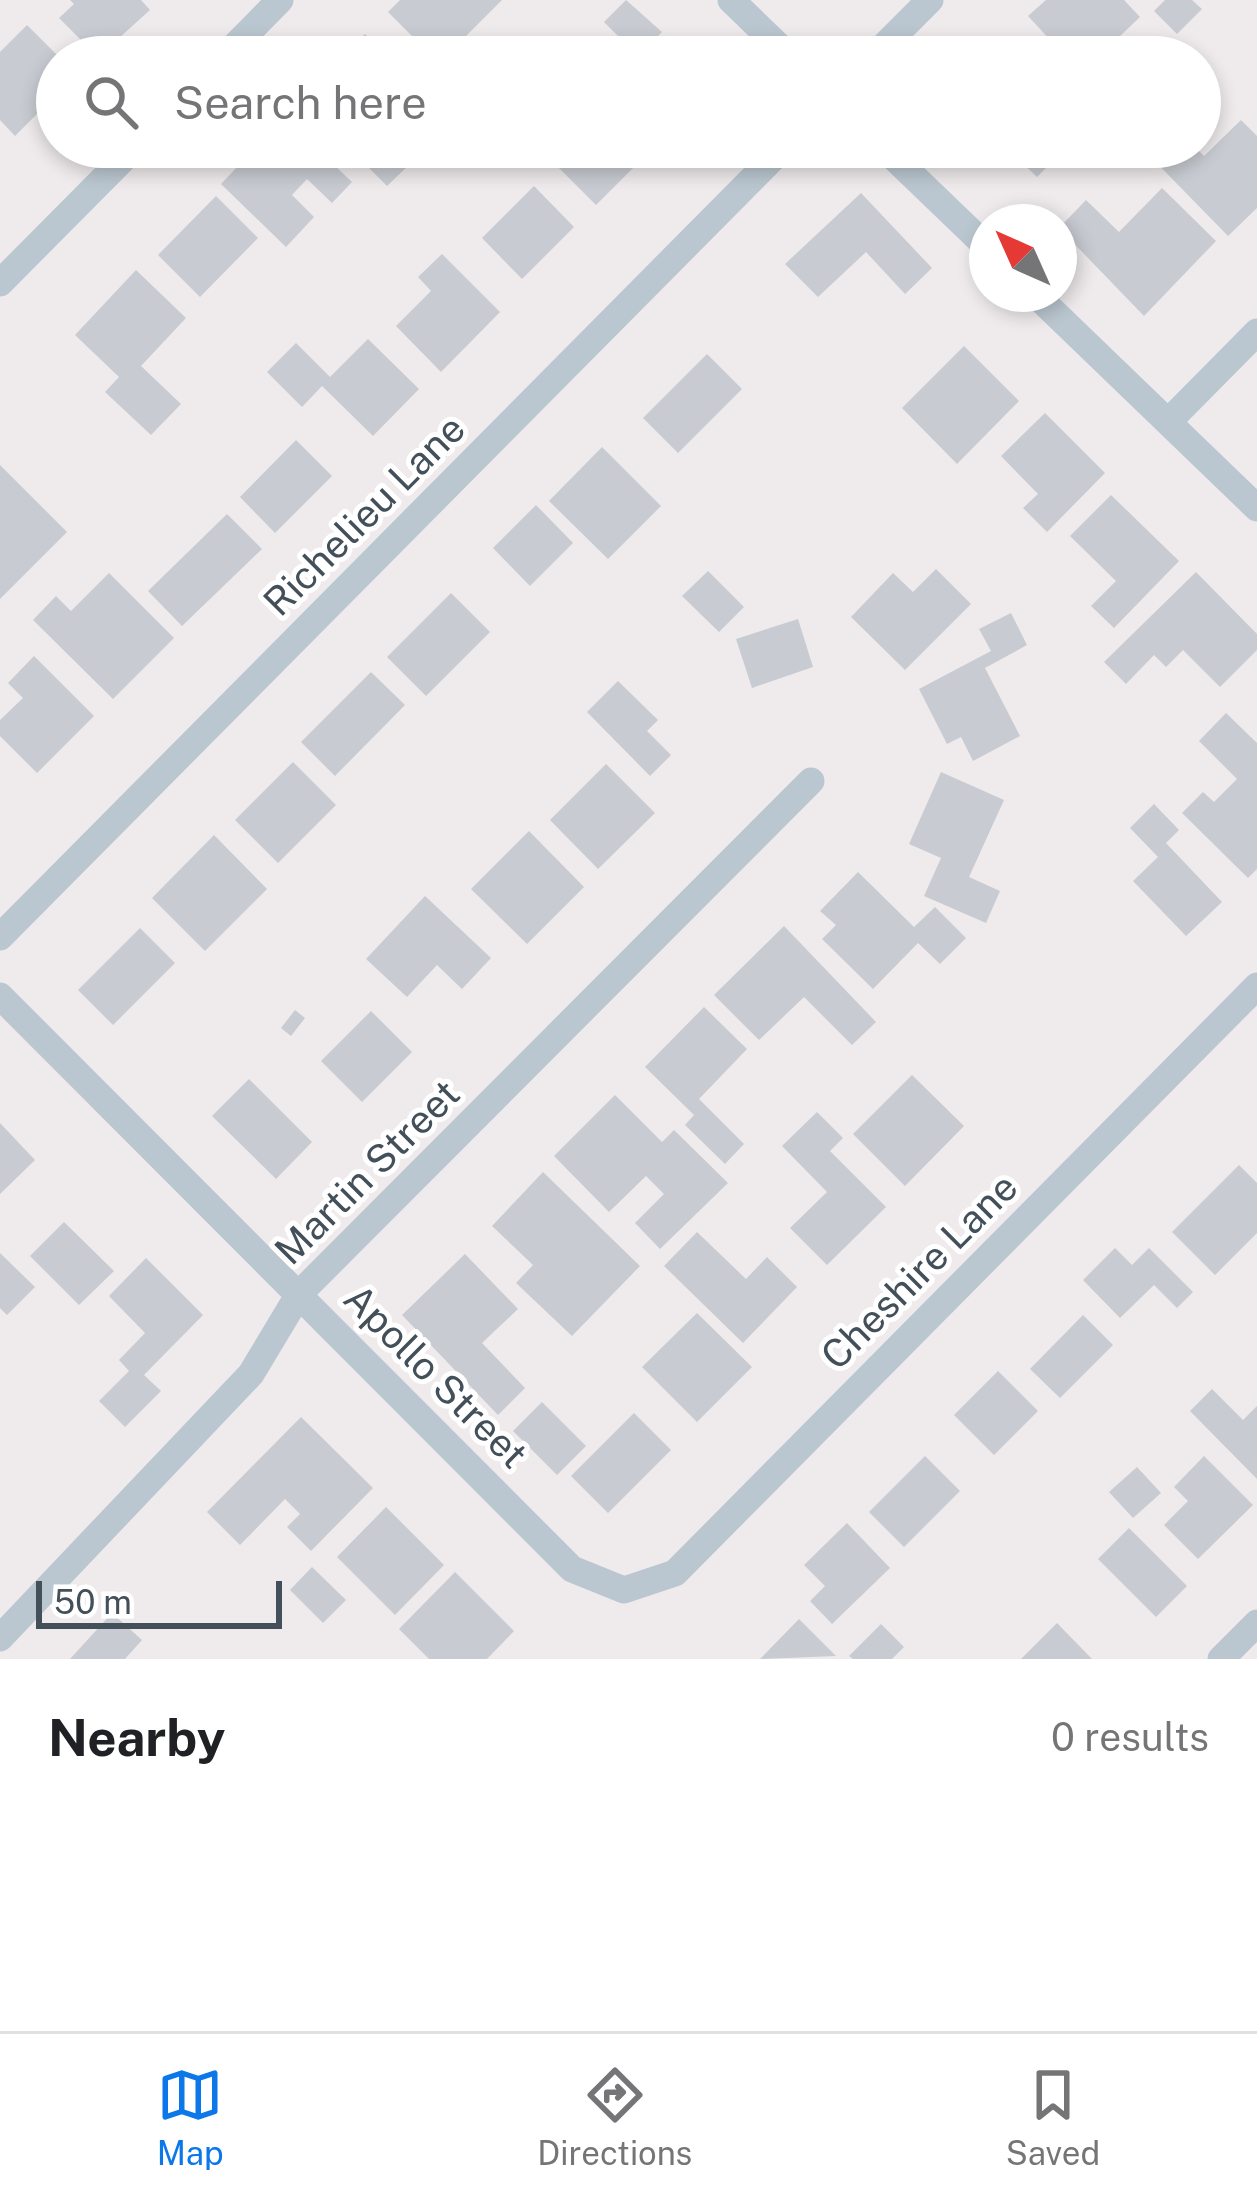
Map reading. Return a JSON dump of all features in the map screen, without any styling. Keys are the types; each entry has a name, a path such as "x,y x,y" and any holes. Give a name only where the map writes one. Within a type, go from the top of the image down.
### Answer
{"street":[{"path":"245,36 280,0"},
{"path":"730,0 768,36"},
{"path":"894,36 930,0"},
{"path":"0,283 114,168"},
{"name":"Richelieu Lane","path":"0,937 763,168"},
{"path":"905,168 969,231"},
{"path":"1054,312 1257,508"},
{"path":"1168,422 1257,332"},
{"name":"Martin Street","path":"0,1638 250,1374 299,1294 811,781"},
{"name":"Cheshire Lane","path":"624,1590 675,1573 1257,986"},
{"name":"Apollo Street","path":"0,996 572,1569 624,1590"},
{"path":"1221,1659 1257,1623"}],"building":[{"path":"70,0 141,0 150,10 121,36 77,36 59,18 74,4"},
{"path":"400,0 502,0 466,36 412,36 388,12"},
{"path":"626,0 662,32 658,36 618,36 604,22"},
{"path":"1046,0 1124,0 1140,17 1120,36 1047,36 1028,16"},
{"path":"1165,0 1192,0 1202,9 1177,34 1154,11"},
{"path":"27,25 38,36 36,115 15,136 0,120 0,52"},
{"path":"1241,120 1257,136 1257,208 1228,236 1162,168 1221,168 1221,139"},
{"path":"236,168 337,168 352,182 332,203 307,179 292,195 314,217 286,247 221,184"},
{"path":"369,168 406,168 387,186"},
{"path":"559,168 633,168 596,205"},
{"path":"534,186 574,227 522,279 482,238"},
{"path":"1162,188 1216,241 1144,316 1077,247 1077,209 1086,200 1119,232"},
{"path":"861,193 932,268 905,294 866,252 818,297 785,264"},
{"path":"216,196 258,238 200,297 158,255"},
{"path":"442,254 500,312 441,372 396,326 431,291 418,277"},
{"path":"136,270 186,318 141,366 181,404 151,435 105,392 119,377 75,335"},
{"path":"368,339 419,389 373,436 322,386 302,407 267,372 296,343 330,377"},
{"path":"964,346 1019,401 957,464 902,408"},
{"path":"707,354 742,389 678,453 643,418"},
{"path":"1045,413 1105,473 1047,532 1023,508 1038,494 1001,456"},
{"path":"296,440 332,476 275,533 240,497"},
{"path":"602,447 661,506 608,559 549,501"},
{"path":"0,465 67,532 0,599"},
{"path":"1111,495 1179,561 1114,628 1091,606 1116,581 1070,536"},
{"path":"536,505 573,543 530,586 493,548"},
{"path":"227,514 262,549 182,626 148,591"},
{"path":"936,569 971,604 905,670 851,617 893,573 913,592"},
{"path":"708,571 744,607 719,632 682,596"},
{"path":"1196,572 1257,634 1257,650 1220,687 1183,650 1166,667 1154,655 1126,684 1104,662"},
{"path":"109,573 174,638 113,699 33,620 56,596 71,611"},
{"path":"451,593 490,632 426,696 387,657"},
{"path":"1011,613 1027,645 985,668 1020,736 973,761 961,737 947,744 919,689 991,651 979,629"},
{"path":"798,619 813,667 752,688 736,639"},
{"path":"34,656 94,716 37,773 0,736 0,720 23,698 8,683"},
{"path":"371,672 405,705 335,776 301,742"},
{"path":"618,681 658,720 647,731 671,755 650,776 587,712"},
{"path":"1226,713 1257,743 1257,869 1248,878 1182,813 1203,792 1214,802 1237,779 1199,741"},
{"path":"293,762 336,805 278,863 235,820"},
{"path":"606,764 655,813 598,869 550,820"},
{"path":"941,772 1004,800 969,877 1000,891 986,923 924,896 941,858 909,844"},
{"path":"1154,804 1179,830 1166,843 1222,902 1186,936 1133,881 1158,857 1130,828"},
{"path":"529,831 584,887 527,944 471,889"},
{"path":"214,835 267,889 205,951 152,898"},
{"path":"858,872 914,927 935,907 966,938 940,964 918,943 873,989 822,939 836,925 820,911"},
{"path":"425,896 491,958 462,989 437,965 407,997 366,959"},
{"path":"784,926 876,1022 852,1045 804,997 759,1040 714,995"},
{"path":"140,928 175,963 113,1025 78,990"},
{"path":"704,1007 747,1049 699,1099 744,1144 725,1164 685,1125 694,1115 645,1067"},
{"path":"295,1010 305,1018 291,1036 281,1028"},
{"path":"371,1011 412,1052 362,1102 321,1061"},
{"path":"912,1075 964,1126 905,1186 853,1134"},
{"path":"249,1079 312,1142 276,1179 212,1116"},
{"path":"615,1095 662,1142 674,1130 728,1183 660,1249 635,1223 664,1194 646,1176 609,1212 554,1156"},
{"path":"817,1112 843,1138 830,1151 886,1207 827,1265 790,1228 827,1192 782,1146"},
{"path":"0,1123 35,1160 0,1194"},
{"path":"1239,1165 1257,1183 1257,1233 1215,1275 1172,1232"},
{"path":"543,1172 640,1266 572,1336 516,1283 533,1265 492,1226"},
{"path":"64,1222 114,1271 79,1305 30,1256"},
{"path":"697,1232 746,1279 767,1257 797,1287 743,1343 664,1266"},
{"path":"1115,1248 1132,1265 1149,1248 1193,1292 1177,1308 1154,1285 1120,1318 1083,1280"},
{"path":"0,1253 35,1287 7,1315 0,1308"},
{"path":"465,1254 518,1309 482,1343 525,1388 498,1415 402,1315"},
{"path":"146,1258 203,1315 144,1375 161,1391 125,1427 99,1401 129,1371 119,1360 145,1333 109,1296"},
{"path":"697,1313 752,1367 697,1422 642,1367"},
{"path":"1083,1315 1113,1345 1060,1398 1030,1369"},
{"path":"998,1371 1038,1411 994,1455 954,1415"},
{"path":"1212,1389 1243,1420 1257,1406 1257,1479 1190,1411"},
{"path":"542,1402 586,1446 557,1475 513,1431"},
{"path":"634,1413 671,1450 608,1513 571,1476"},
{"path":"301,1417 373,1488 311,1551 287,1527 300,1514 285,1499 240,1545 207,1512"},
{"path":"925,1456 960,1491 904,1547 869,1512"},
{"path":"1204,1456 1253,1505 1198,1559 1164,1525 1188,1501 1174,1487"},
{"path":"1137,1467 1161,1493 1133,1518 1109,1492"},
{"path":"386,1507 444,1565 395,1615 337,1557"},
{"path":"847,1523 890,1568 832,1624 810,1601 825,1586 804,1565"},
{"path":"1129,1528 1187,1586 1156,1617 1098,1559"},
{"path":"312,1567 346,1600 323,1623 290,1590"},
{"path":"455,1572 514,1631 487,1659 429,1659 399,1629"},
{"path":"112,1613 142,1640 125,1659 70,1659"},
{"path":"799,1619 836,1656 760,1659"},
{"path":"1057,1623 1092,1659 1021,1659"},
{"path":"881,1624 904,1647 892,1659 849,1656"}]}
